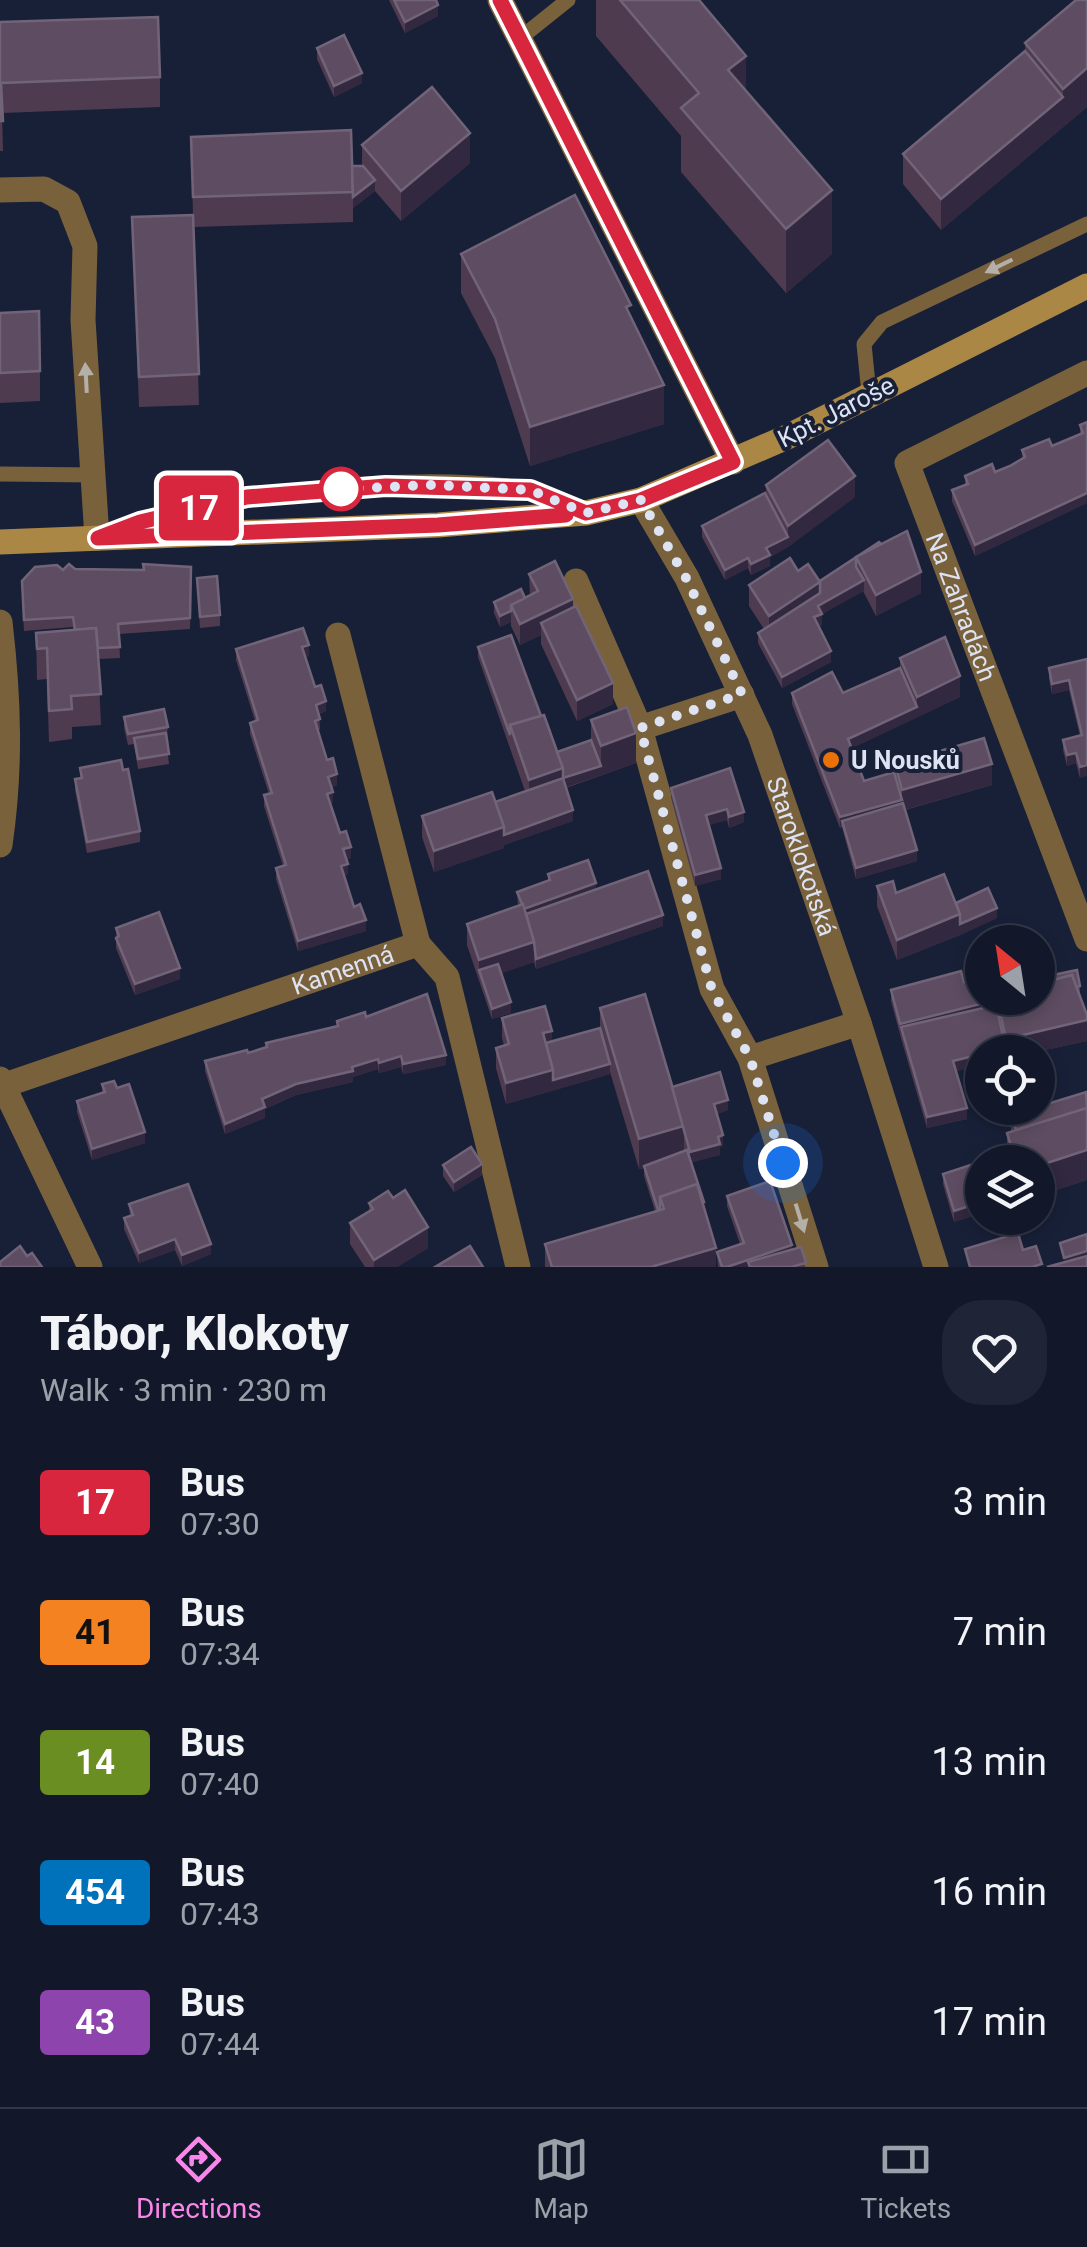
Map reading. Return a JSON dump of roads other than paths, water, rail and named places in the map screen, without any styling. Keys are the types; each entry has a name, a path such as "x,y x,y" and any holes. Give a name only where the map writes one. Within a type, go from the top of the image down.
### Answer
{"street":[{"path":"500,0 733,462"},
{"path":"0,190 44,189 68,202 85,246 83,320 98,538"},
{"name":"Kpt. Jaroše","path":"0,542 438,525 586,513 641,500 733,462 1087,286"},
{"name":"Na Zahradách","path":"1087,372 907,463 1087,939"},
{"name":"Staroklokotská","path":"641,500 686,578 742,694 859,1022 936,1267"},
{"path":"576,581 640,728 712,990 750,1058 816,1267"},
{"path":"0,622 9,698 10,781 0,846"},
{"path":"338,636 418,944"},
{"path":"640,728 742,694"},
{"name":"Kamenná","path":"1,1082 418,944 446,977 518,1267"},
{"path":"750,1058 859,1022"},
{"path":"1,1082 90,1267"}],"lane":[{"path":"518,40 568,0"},
{"path":"869,394 864,344 882,322 1087,224"},
{"path":"0,474 96,475"},
{"path":"98,538 140,522 247,497 386,486 530,490 586,513"}],"place":[{"name":"U Nousků","path":"831,760"}]}
